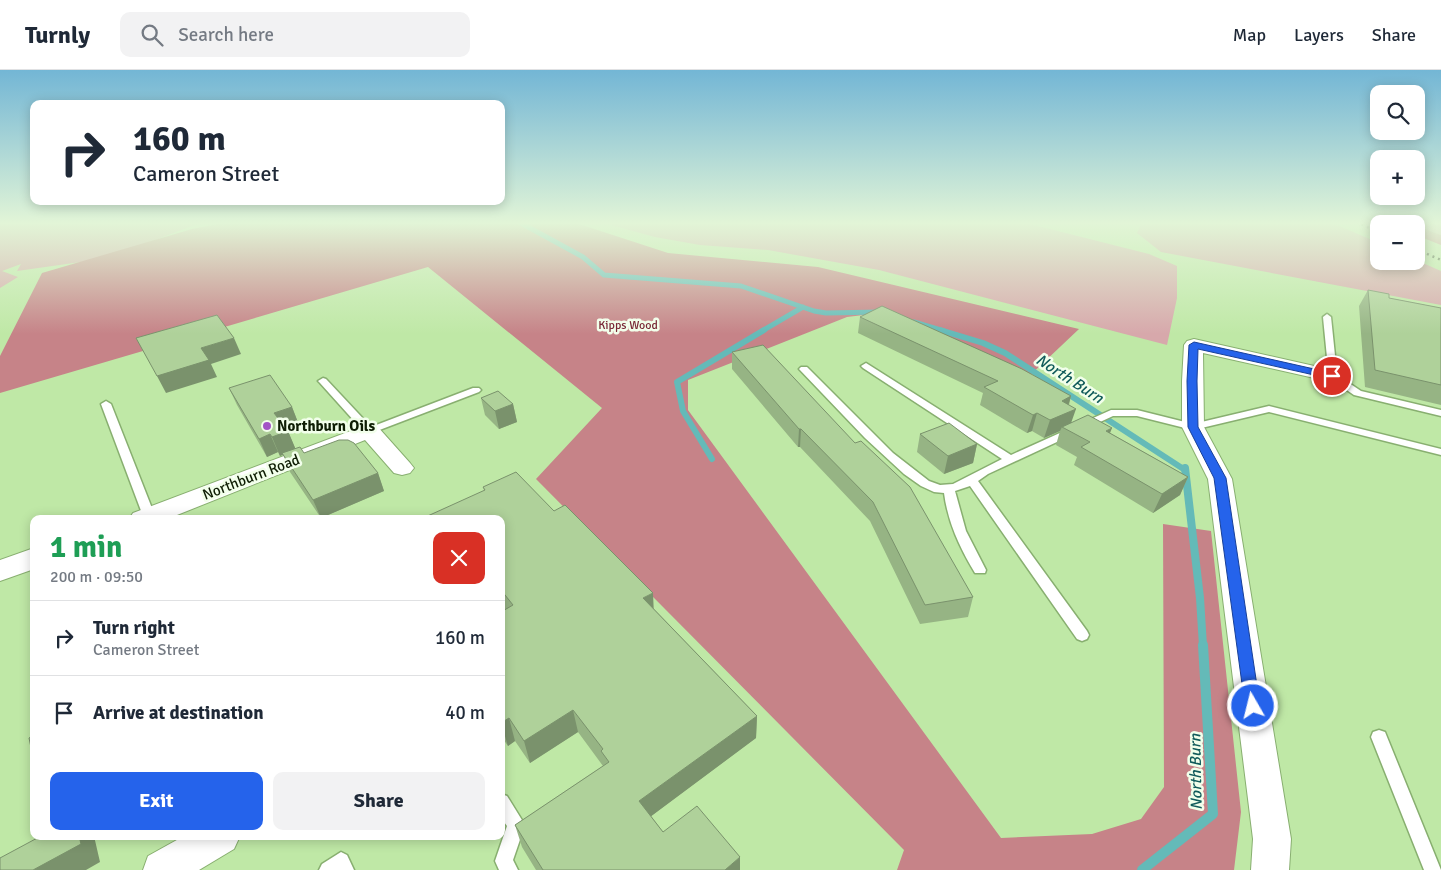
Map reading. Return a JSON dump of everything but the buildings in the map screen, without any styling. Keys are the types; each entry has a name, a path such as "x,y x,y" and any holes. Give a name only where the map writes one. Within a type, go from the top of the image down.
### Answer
{"street":[{"path":"1270,870 1272,839 1220,478 1193,427 1192,381 1194,345 1332,376"},
{"path":"369,431 402,468"},
{"name":"Northburn Road","path":"151,515 369,431"},
{"path":"0,571 30,560"},
{"path":"162,870 214,840"}],"lane":[{"path":"1327,317 1332,376 1358,393 1441,413"},
{"path":"866,366 1010,458"},
{"path":"804,368 896,461 918,480 928,486 939,489 949,489 972,481 984,471 1010,458 1111,412 1137,413 1193,427 1269,409 1441,452"},
{"path":"323,381 369,431 476,390"},
{"path":"106,404 145,515"},
{"path":"972,481 1082,635"},
{"path":"949,489 954,520 962,539 980,570"},
{"path":"1379,737 1435,865"},
{"path":"505,808 516,824 504,861 509,870"},
{"path":"328,870 341,861 345,870"}],"shaded area":[{"path":"0,259 100,259 17,271 21,264 2,271 18,277 0,288"},
{"path":"820,259 1161,259 1177,266 1177,298 1167,345 879,270"},
{"path":"1200,259 1370,259 1370,270 1425,270 1425,264 1441,271 1441,305"}],"green space":[{"name":"Kipps Wood","path":"89,259 736,259 818,267 1079,329 1024,381 872,314 847,317 688,380 688,410 1001,838 1092,834 1141,819 1164,787 1163,524 1211,531 1241,812 1234,870 897,870 904,850 536,479 602,408 428,267 0,393 0,356 42,273"}],"waterway":[{"name":"North Burn","path":"586,259 604,275 741,286 803,307"},
{"path":"762,331 803,307"},
{"name":"North Burn","path":"803,307 826,313 880,312"},
{"name":"North Burn","path":"914,322 944,331"},
{"path":"712,459 683,411 677,382 764,330"},
{"name":"North Burn","path":"940,330 983,343 1005,353 1185,470"},
{"name":"North Burn","path":"1185,468 1200,598 1203,646"},
{"name":"North Burn","path":"1142,870 1213,814 1203,645"}],"place":[{"name":"Northburn Oils","path":"267,426"}],"route":[{"path":"1253,706 1220,478 1193,427 1192,381 1194,345 1332,376"}]}
